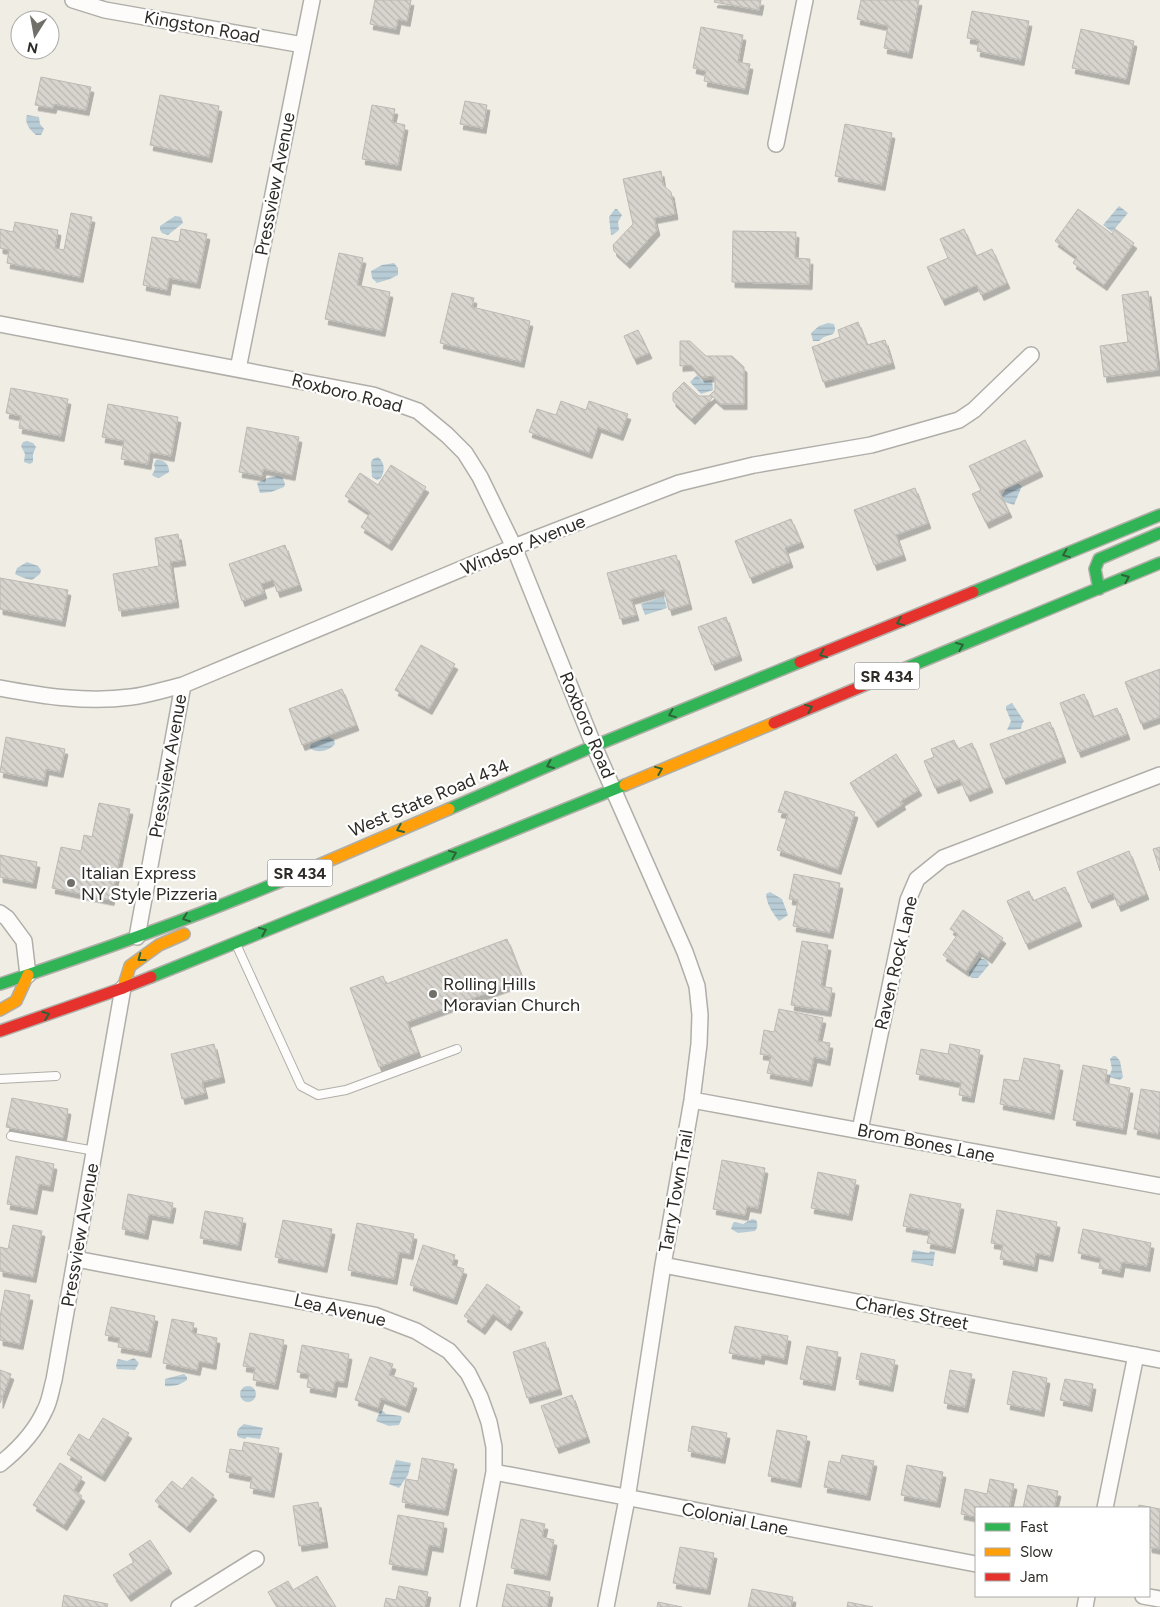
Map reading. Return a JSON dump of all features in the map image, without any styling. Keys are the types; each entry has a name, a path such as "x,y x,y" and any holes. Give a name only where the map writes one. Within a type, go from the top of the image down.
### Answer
{"main road":[{"name":"West State Road 434","path":"0,984 82,957 258,891 594,746 1160,515"},
{"path":"1099,589 1095,569 1099,559 1160,533"},
{"name":"SR 434","path":"0,1031 123,988 614,789 1160,563"},
{"path":"229,916 258,891"},
{"path":"123,988 130,966 159,945 194,930"},
{"path":"0,1010 16,1001 28,975"}],"street":[{"name":"Kingston Road","path":"73,0 105,10 303,45"},
{"name":"Pressview Avenue","path":"238,369 312,0"},
{"path":"776,144 806,0"},
{"name":"Roxboro Road","path":"0,324 373,395 418,411 465,453 480,477 514,547 594,746 614,789"},
{"name":"Windsor Avenue","path":"0,688 84,700 131,697 183,685 514,547 679,483 754,465 871,446 959,420 974,410 1031,355"},
{"name":"Pressview Avenue","path":"137,936 183,685"},
{"name":"Raven Rock Lane","path":"860,1130 908,900 917,879 943,858 1160,776"},
{"name":"Tarry Town Trail","path":"606,1607 627,1499 663,1265 692,1100 699,1044 700,1015 697,986 685,952 614,789"},
{"path":"0,913 8,918 24,940 28,975"},
{"name":"Pressview Avenue","path":"0,1464 16,1452 34,1430 46,1409 54,1380 123,988"},
{"name":"Brom Bones Lane","path":"692,1100 1160,1186"},
{"name":"Lea Avenue","path":"76,1259 374,1315 416,1331 449,1351 468,1373 476,1389 489,1422 494,1447 494,1472 468,1607"},
{"name":"Charles Street","path":"663,1265 1160,1360"},
{"path":"1105,1507 1136,1355"},
{"name":"Colonial Lane","path":"494,1472 627,1499 975,1564"},
{"path":"179,1607 256,1559"}],"lane":[{"path":"236,942 301,1086 318,1095 346,1090 457,1049"},
{"path":"0,1079 56,1076"},
{"path":"11,1136 94,1151"}],"water":[{"path":"27,115 39,117 40,124 44,129 41,135 36,135 30,129 26,121"},
{"path":"1119,206 1128,213 1112,232 1103,225"},
{"path":"615,209 622,215 618,222 619,230 611,235 609,217"},
{"path":"175,216 181,217 183,223 168,235 162,233 160,226"},
{"path":"394,263 398,268 398,275 377,283 372,278 371,271 382,265"},
{"path":"828,323 834,324 835,330 833,334 819,341 813,341 811,333 819,326"},
{"path":"697,375 702,381 712,380 713,390 701,394 690,382"},
{"path":"23,442 33,443 36,447 33,454 33,462 30,464 24,462 25,454 21,446"},
{"path":"378,457 384,469 381,478 377,480 372,477 371,462"},
{"path":"156,460 164,462 169,469 169,472 159,478 152,475"},
{"path":"277,476 283,478 284,487 271,492 260,493 257,483"},
{"path":"1018,484 1022,486 1014,505 1005,502 1002,495 1006,489"},
{"path":"27,562 38,566 41,570 40,574 32,580 15,574 17,568"},
{"path":"664,597 667,608 645,615 641,604"},
{"path":"1012,703 1024,721 1021,729 1007,730 1011,721 1006,706"},
{"path":"329,737 334,740 335,744 330,748 316,751 310,748 311,744"},
{"path":"770,892 782,899 788,915 779,921 767,902 766,894"},
{"path":"980,958 987,961 989,965 978,978 972,978 969,976 969,972"},
{"path":"1116,1056 1120,1061 1123,1077 1120,1080 1109,1077 1112,1069 1110,1059"},
{"path":"752,1219 756,1220 757,1223 755,1231 738,1233 731,1229 735,1222 743,1224"},
{"path":"913,1250 929,1253 930,1251 935,1252 933,1266 911,1262"},
{"path":"134,1358 139,1363 135,1370 117,1369 118,1359 127,1361"},
{"path":"184,1374 187,1380 184,1382 174,1386 165,1386 165,1379"},
{"path":"245,1386 251,1386 256,1391 254,1400 245,1402 240,1397 240,1391"},
{"path":"380,1411 386,1414 401,1416 399,1425 389,1426 376,1421"},
{"path":"244,1424 263,1428 260,1439 238,1437 237,1431"},
{"path":"396,1460 411,1463 408,1475 399,1488 389,1484"}],"building":[{"path":"375,0 411,0 407,21 398,19 396,29 370,24"},
{"path":"715,0 761,0 759,10 714,2"},
{"path":"861,0 919,0 909,53 884,48 888,26 857,19"},
{"path":"972,11 1029,21 1021,60 977,51 979,40 967,38"},
{"path":"701,27 743,35 738,62 750,64 745,89 704,81 706,71 693,68"},
{"path":"1081,29 1134,41 1126,79 1072,68"},
{"path":"41,77 91,87 86,110 54,104 53,108 35,105"},
{"path":"160,95 219,106 209,157 150,145"},
{"path":"465,101 487,105 483,128 460,124"},
{"path":"372,105 395,109 392,122 405,125 398,165 362,159"},
{"path":"845,124 892,133 882,185 835,176"},
{"path":"661,171 663,185 671,192 675,214 654,218 657,230 627,263 614,251 613,245 633,224 623,179"},
{"path":"1078,209 1112,234 1115,229 1134,243 1104,285 1073,263 1077,257 1055,241"},
{"path":"71,213 92,217 80,277 7,263 9,250 0,248 0,229 13,232 15,222 58,230 55,248 64,250"},
{"path":"181,229 207,234 197,283 169,278 167,290 143,285 152,237 179,242"},
{"path":"964,229 976,256 992,249 1007,283 981,295 977,285 942,300 927,267 948,258 940,239"},
{"path":"733,231 796,232 795,258 810,259 809,284 732,282"},
{"path":"339,253 363,258 357,285 390,292 382,331 325,319"},
{"path":"1148,291 1158,370 1104,377 1100,346 1128,342 1122,295"},
{"path":"452,293 474,298 472,307 530,321 521,362 440,343"},
{"path":"858,322 867,345 885,340 892,363 823,382 812,347 840,337 838,330"},
{"path":"638,330 649,353 634,359 624,336"},
{"path":"680,341 690,341 706,356 732,356 744,367 744,404 721,404 713,397 692,419 673,401 673,393 684,382 699,396 709,396 715,390 715,376 702,377 691,365 680,366"},
{"path":"11,388 68,399 61,436 19,428 21,416 6,413"},
{"path":"561,401 586,410 589,401 628,414 620,435 598,427 589,453 529,432 537,409 556,415"},
{"path":"108,404 178,417 171,456 150,452 148,464 121,459 124,441 102,437"},
{"path":"247,427 299,437 292,475 263,469 262,476 239,472"},
{"path":"1025,440 1040,471 999,491 1009,512 986,523 972,494 981,490 969,466"},
{"path":"391,465 426,487 389,545 361,527 370,513 345,496 360,473 378,485"},
{"path":"915,488 928,523 896,535 903,555 874,565 854,510"},
{"path":"791,519 801,542 785,548 790,562 750,578 735,541"},
{"path":"178,534 183,560 170,562 176,602 119,611 113,574 159,566 155,538"},
{"path":"285,545 299,585 277,592 273,580 261,584 264,593 242,601 229,564"},
{"path":"676,555 689,604 669,610 664,590 631,599 636,615 620,619 607,573"},
{"path":"0,578 68,590 62,621 0,609"},
{"path":"726,617 739,655 712,665 698,627"},
{"path":"421,645 455,664 429,709 395,690"},
{"path":"1160,669 1160,717 1141,724 1125,682"},
{"path":"342,689 356,725 302,745 289,709"},
{"path":"1084,694 1093,717 1117,708 1127,734 1078,752 1060,703"},
{"path":"1050,722 1063,757 1003,779 990,744"},
{"path":"6,737 65,749 60,772 46,769 44,781 0,772"},
{"path":"954,740 958,749 972,743 990,787 967,796 960,779 935,788 924,761 934,757 931,749"},
{"path":"896,754 919,790 901,801 903,804 875,822 850,783"},
{"path":"785,791 855,812 838,869 777,850 788,814 778,812"},
{"path":"99,803 130,809 111,900 52,888 61,847 81,851 84,835 92,837"},
{"path":"1160,847 1160,871 1153,849"},
{"path":"1129,851 1146,894 1118,906 1113,893 1089,903 1077,872"},
{"path":"0,855 37,862 33,883 0,877"},
{"path":"794,874 840,883 830,933 793,926 798,900 789,899"},
{"path":"1065,887 1079,921 1026,944 1007,901 1029,891 1033,901"},
{"path":"963,910 1003,938 989,958 979,951 966,971 943,955 958,934 950,929"},
{"path":"507,939 523,980 407,1022 418,1052 379,1067 350,988 383,976 386,984"},
{"path":"802,941 828,945 821,986 832,988 828,1011 791,1005"},
{"path":"779,1009 823,1018 818,1041 830,1043 827,1060 814,1057 809,1081 767,1073 771,1056 760,1054 764,1030 774,1032"},
{"path":"214,1044 222,1077 202,1082 205,1093 182,1099 171,1054"},
{"path":"950,1044 980,1050 971,1097 959,1095 961,1083 916,1074 921,1049 948,1054"},
{"path":"1024,1058 1060,1065 1051,1114 1000,1104 1004,1079 1019,1081"},
{"path":"1083,1065 1107,1070 1105,1083 1130,1088 1123,1129 1073,1120"},
{"path":"1141,1089 1160,1092 1160,1125 1158,1134 1134,1129"},
{"path":"12,1098 68,1109 63,1138 6,1127"},
{"path":"16,1156 54,1164 50,1186 39,1184 34,1209 7,1204"},
{"path":"722,1160 765,1168 758,1208 747,1206 745,1215 713,1209"},
{"path":"818,1172 856,1180 849,1215 811,1208"},
{"path":"128,1194 173,1203 170,1218 149,1214 145,1234 122,1229"},
{"path":"910,1194 961,1204 952,1248 927,1243 930,1231 903,1226"},
{"path":"997,1210 1057,1222 1050,1256 1036,1253 1034,1266 1000,1259 1003,1245 991,1243"},
{"path":"205,1211 243,1218 238,1245 200,1238"},
{"path":"283,1220 332,1229 324,1267 275,1257"},
{"path":"357,1223 414,1234 410,1254 399,1252 394,1279 348,1270"},
{"path":"13,1225 42,1231 33,1277 0,1271 0,1247 8,1249"},
{"path":"1083,1229 1151,1243 1147,1266 1122,1262 1120,1272 1099,1268 1101,1258 1078,1253"},
{"path":"423,1245 455,1255 452,1265 464,1269 454,1299 410,1285"},
{"path":"487,1284 520,1307 508,1325 493,1314 482,1329 464,1316"},
{"path":"5,1290 30,1295 20,1344 0,1340 0,1317"},
{"path":"111,1307 155,1316 148,1352 118,1347 120,1338 105,1335"},
{"path":"172,1319 194,1323 192,1333 217,1338 213,1364 199,1361 197,1370 163,1363"},
{"path":"735,1326 788,1336 784,1359 762,1354 761,1359 729,1353"},
{"path":"250,1333 284,1340 275,1384 253,1380 255,1368 243,1366"},
{"path":"545,1342 559,1389 527,1398 513,1352"},
{"path":"302,1345 349,1354 344,1382 335,1381 333,1392 307,1387 309,1374 297,1372"},
{"path":"807,1346 838,1352 832,1385 800,1379"},
{"path":"861,1353 895,1360 890,1386 856,1379"},
{"path":"370,1357 393,1364 389,1375 414,1383 406,1407 381,1398 378,1408 355,1400"},
{"path":"0,1370 11,1374 0,1403"},
{"path":"950,1370 972,1374 965,1407 944,1403"},
{"path":"1013,1371 1047,1378 1041,1411 1007,1404"},
{"path":"1065,1379 1093,1384 1089,1406 1060,1400"},
{"path":"572,1395 587,1437 556,1448 541,1406"},
{"path":"103,1418 129,1433 102,1476 67,1454 79,1434 89,1440"},
{"path":"692,1426 727,1433 722,1458 688,1451"},
{"path":"777,1430 807,1436 798,1482 768,1476"},
{"path":"244,1442 279,1448 271,1492 250,1488 252,1477 226,1472 230,1449 242,1451"},
{"path":"842,1455 874,1461 867,1495 824,1487 829,1461 840,1463"},
{"path":"422,1458 454,1464 445,1510 402,1502 406,1479 418,1481"},
{"path":"60,1463 82,1477 74,1490 82,1496 64,1525 33,1505"},
{"path":"907,1465 943,1472 937,1502 901,1495"},
{"path":"192,1477 214,1495 187,1527 155,1501 172,1481 182,1489"},
{"path":"990,1479 1014,1484 1009,1507 975,1507 975,1517 961,1514 965,1489 987,1494"},
{"path":"1028,1485 1058,1491 1054,1507 1023,1507"},
{"path":"318,1502 325,1542 299,1546 293,1506"},
{"path":"1150,1507 1160,1509 1159,1549 1150,1547"},
{"path":"398,1515 444,1523 440,1547 429,1545 424,1570 389,1564"},
{"path":"521,1519 545,1524 542,1537 554,1540 547,1575 511,1568"},
{"path":"150,1540 169,1568 128,1596 113,1575 134,1562 129,1554"},
{"path":"680,1547 714,1553 707,1589 673,1583"},
{"path":"317,1576 336,1607 277,1607 268,1592 288,1581 293,1590"},
{"path":"507,1584 550,1592 547,1607 502,1607"},
{"path":"399,1586 428,1592 425,1607 384,1607 386,1598 396,1600"},
{"path":"752,1589 793,1597 791,1607 748,1607"},
{"path":"64,1595 108,1604 107,1607 62,1607"},
{"path":"658,1602 682,1607 657,1607"},
{"path":"848,1602 873,1607 847,1607"}],"traffic: fast":[{"path":"973,592 1160,515"},
{"path":"1099,589 1095,569 1099,559 1160,533"},
{"path":"884,677 1160,563"},
{"path":"449,809 594,746 800,662"},
{"path":"151,977 625,785"},
{"path":"0,984 154,931 305,871"}],"traffic: slow":[{"path":"625,785 774,723"},
{"path":"305,871 449,809"},
{"path":"123,988 130,966 159,945 184,934"},
{"path":"0,1010 16,1001 28,975"}],"traffic: jam":[{"path":"800,662 973,592"},
{"path":"774,723 884,677"},
{"path":"0,1031 151,977"}],"place":[{"name":"Italian Express NY Style Pizzeria","path":"71,883"},
{"name":"Rolling Hills Moravian Church","path":"433,994"}]}
